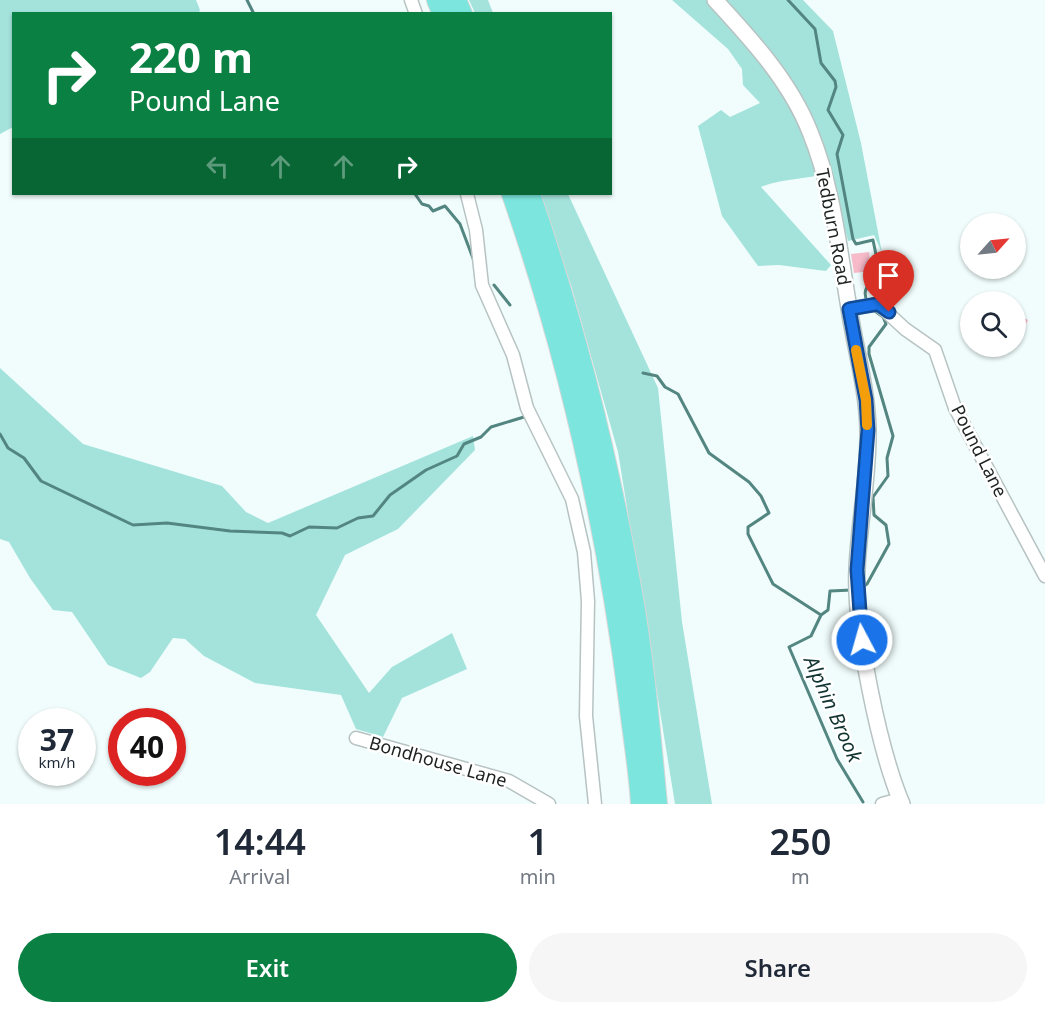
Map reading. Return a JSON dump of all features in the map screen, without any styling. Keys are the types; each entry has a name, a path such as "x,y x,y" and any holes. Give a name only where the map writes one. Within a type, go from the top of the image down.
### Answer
{"highway":[{"path":"512,195 562,354 598,507 619,620 646,803"},
{"path":"531,195 582,361 612,488 631,588 646,692 646,803"}],"street":[{"name":"Tedburn Road","path":"715,0 753,42 780,78 810,130 833,207 866,400 868,430 857,581 858,597 870,684 901,801"},
{"path":"467,195 476,230 482,285 513,355 527,408 572,500 582,543 588,601 586,716 595,804"},
{"name":"Pound Lane","path":"849,309 872,305 894,316 905,329 935,350 955,408 1045,576"},
{"name":"Bondhouse Lane","path":"356,738 509,781 549,804"},
{"path":"882,804 901,801"}],"shaded area":[{"path":"0,0 196,0 199,12 12,12 12,128 0,134"},
{"path":"469,0 488,0 493,12 475,12"},
{"path":"672,0 803,0 833,31 861,143 882,253 874,235 848,241 830,172 761,187 831,265 826,271 779,265 758,266 722,216 698,126 721,110 730,117 760,103 743,85 742,69 728,49"},
{"path":"539,195 568,195 658,388 682,622 712,804 675,804 618,452 571,285"},
{"path":"0,368 83,444 222,486 246,512 268,523 473,436 475,450 398,529 345,555 316,615 369,693 392,667 452,633 467,669 402,698 383,737 356,729 341,695 255,683 204,656 185,639 173,638 150,672 141,678 108,665 72,612 53,610 30,578 9,542 0,539"}],"building":[{"path":"869,252 871,271 854,273 851,254"}],"waterway":[{"path":"247,0 253,12"},
{"name":"Alphin Brook","path":"788,0 815,29 821,63 835,81 836,87 828,110 843,135 837,154 853,239 856,244 873,240 876,256 875,273 865,294 868,303"},
{"path":"416,195 422,204 429,206 433,211 445,206 460,224 474,261"},
{"path":"494,285 510,305"},
{"name":"Alphin Brook","path":"861,588 867,584 889,544 886,525 874,515 873,497 888,476 887,458 893,436 869,354 869,347 886,324 883,317 871,308"},
{"path":"643,373 657,376 665,387 678,394 709,453 749,482 761,496 769,513 748,527 748,534 773,584 821,615"},
{"path":"0,434 8,448 24,458 41,481 133,525 167,523 230,531 282,533 290,536 309,527 337,528 358,518 373,516 390,495 426,470 457,456 464,444 481,437 491,427 524,417"},
{"name":"Alphin Brook","path":"852,590 830,591 828,610 821,615 811,636 789,647 837,759 863,802"}],"slow traffic":[{"path":"856,350 866,400 867,425"}],"route":[{"path":"862,640 857,570 868,430 866,400 849,309 878,304 889,312"}]}
